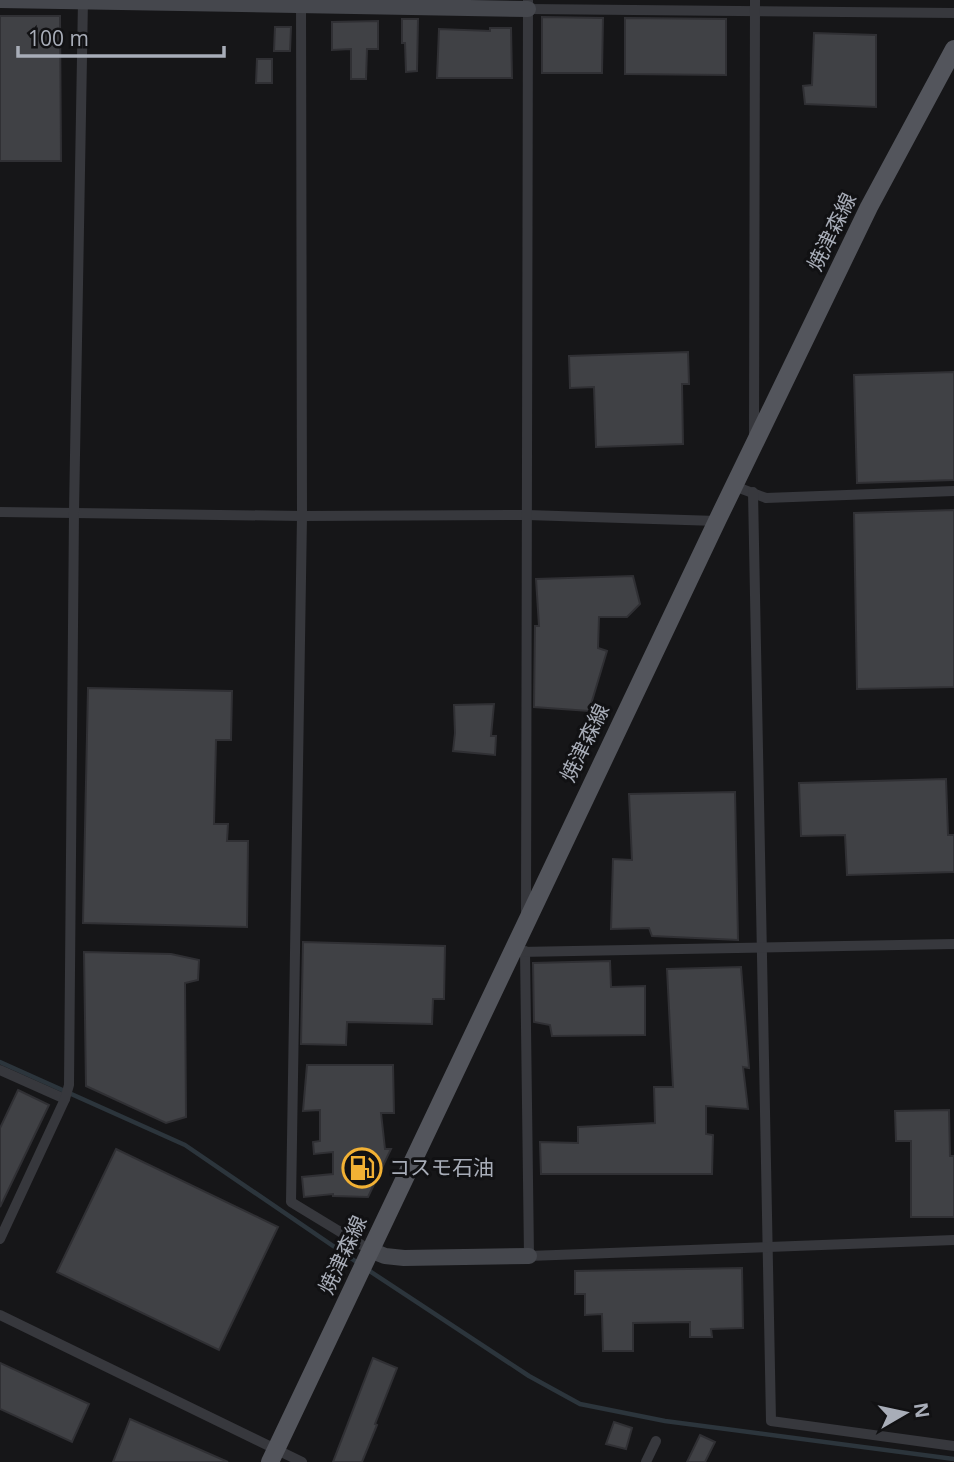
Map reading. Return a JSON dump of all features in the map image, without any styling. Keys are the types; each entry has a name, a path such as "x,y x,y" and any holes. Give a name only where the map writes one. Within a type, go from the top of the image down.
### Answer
{"main road":[{"name":"焼津森線","path":"273,1456 370,1250 518,952 526,920 717,521 869,207 954,49"}],"street":[{"path":"0,0 755,5 954,13"},
{"path":"0,1239 69,1085 74,513 83,1"},
{"path":"301,3 302,516 291,1202 370,1250 385,1256 404,1258 954,1240"},
{"path":"526,920 528,4"},
{"path":"754,445 755,5"},
{"path":"734,486 766,498 954,491"},
{"path":"752,492 771,1421 954,1446"},
{"path":"0,512 302,516 527,515 717,521"},
{"path":"529,1256 518,952 954,944"},
{"path":"0,1070 65,1099"},
{"path":"0,1315 273,1456 302,1462"},
{"path":"646,1462 656,1441"}],"building":[{"path":"0,16 60,16 61,161 0,161"},
{"path":"542,17 603,18 602,73 542,73"},
{"path":"625,18 726,19 726,75 625,74"},
{"path":"402,19 418,19 417,71 406,72"},
{"path":"378,21 378,49 367,49 366,79 351,79 351,49 332,50 332,22"},
{"path":"275,27 291,27 290,51 274,51"},
{"path":"490,28 511,28 512,78 437,78 439,29 490,31"},
{"path":"814,33 876,35 876,107 805,104 803,86 812,85"},
{"path":"257,59 272,59 272,83 256,83"},
{"path":"688,352 689,384 682,384 683,444 596,447 594,387 570,388 569,356"},
{"path":"954,372 954,480 857,483 854,375"},
{"path":"954,510 954,687 857,689 854,513"},
{"path":"633,576 640,604 627,617 599,617 598,648 607,651 589,711 534,707 535,626 539,626 536,579"},
{"path":"88,688 232,691 231,740 216,740 214,824 228,824 227,841 248,841 247,927 83,923"},
{"path":"494,704 491,736 496,736 495,755 453,751 454,705"},
{"path":"946,779 948,835 954,835 954,872 847,875 845,835 801,836 799,783"},
{"path":"735,792 738,940 652,936 649,928 611,929 613,859 632,860 629,794"},
{"path":"303,942 445,946 444,999 433,999 432,1024 347,1022 346,1045 301,1044"},
{"path":"84,952 171,954 199,960 198,980 185,983 186,1117 166,1123 86,1086"},
{"path":"610,961 611,987 645,986 645,1035 552,1036 550,1025 534,1022 533,963"},
{"path":"741,967 749,1068 743,1067 748,1109 706,1106 706,1134 713,1135 712,1174 541,1174 540,1142 578,1143 578,1127 655,1123 654,1087 673,1087 667,969"},
{"path":"307,1065 393,1065 394,1113 381,1113 385,1149 391,1149 368,1197 333,1194 304,1197 302,1177 333,1174 333,1152 314,1154 313,1142 320,1141 320,1110 303,1111"},
{"path":"18,1090 49,1105 0,1207 0,1128"},
{"path":"949,1110 950,1156 954,1156 954,1217 911,1217 911,1141 896,1141 895,1111"},
{"path":"116,1149 278,1227 219,1350 57,1272"},
{"path":"742,1268 743,1328 711,1329 712,1337 690,1337 690,1322 633,1323 633,1351 603,1351 602,1314 585,1315 585,1294 575,1294 575,1271"},
{"path":"373,1358 397,1368 375,1424 377,1425 362,1462 333,1462"},
{"path":"0,1363 89,1404 72,1442 0,1409"},
{"path":"130,1419 228,1462 113,1462"},
{"path":"614,1422 632,1428 626,1449 606,1444"},
{"path":"700,1435 715,1442 705,1462 687,1462"}],"waterway":[{"path":"0,1062 185,1145 358,1263"},
{"path":"365,1268 529,1376 580,1404 665,1421 954,1459"}],"place":[{"name":"コスモ石油","path":"362,1168"}]}
